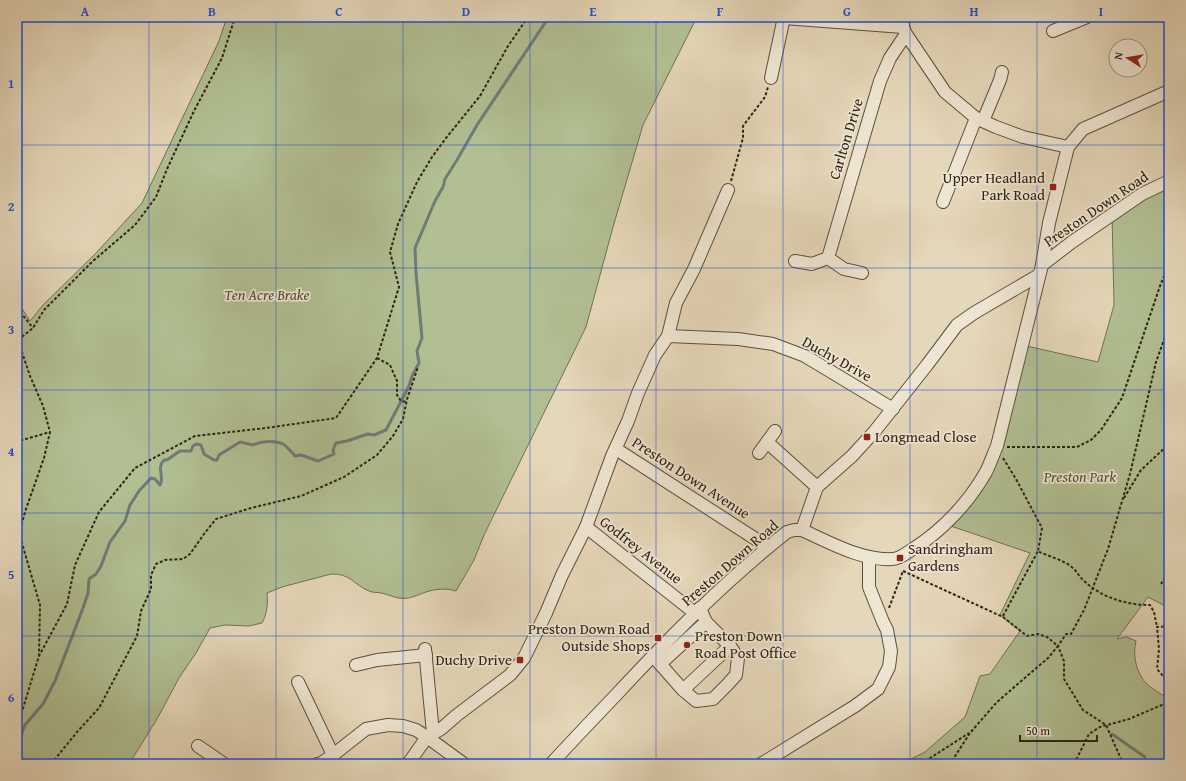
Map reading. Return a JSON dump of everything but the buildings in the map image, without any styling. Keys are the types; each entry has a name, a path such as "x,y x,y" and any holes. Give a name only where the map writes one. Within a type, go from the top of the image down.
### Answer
{"street":[{"path":"1053,31 1087,17"},
{"path":"771,78 784,18 904,26 945,92 980,120 1023,137 1068,147"},
{"name":"Carlton Drive","path":"828,258 880,81 904,26"},
{"path":"943,202 1000,80 1002,72"},
{"path":"802,530 853,553 869,557 891,559 900,558 930,538 945,524 973,492 986,471 997,446 1041,270 1049,223 1068,147 1083,129 1169,91"},
{"name":"Preston Down Road","path":"551,764 573,740 656,660 697,611 768,547 787,532 802,530 817,487 852,456 893,409 957,325 1041,270 1072,242 1142,194 1169,181"},
{"path":"408,764 430,735 441,729 510,675 524,658 586,527 655,355 668,336 676,303 694,269 728,190"},
{"path":"795,261 812,264 828,258 844,269 862,273"},
{"name":"Duchy Drive","path":"668,336 738,339 773,344 805,356 893,409"},
{"path":"759,453 775,431"},
{"path":"767,442 817,487"},
{"name":"Preston Down Avenue","path":"616,449 768,547"},
{"name":"Godfrey Avenue","path":"586,527 697,611"},
{"path":"761,764 855,706 878,689 889,667 891,651 887,630 869,587 869,557"},
{"path":"697,611 730,646 738,658 736,675 713,699 696,701 683,690 656,660 706,622"},
{"path":"683,690 730,646"},
{"path":"356,665 426,652 430,735"},
{"path":"298,682 333,755"},
{"path":"317,764 320,764 333,755 366,729 388,725 403,726 430,735 464,764"},
{"path":"198,746 224,764"}],"path":[{"path":"40,656 40,605 19,533 44,458 50,432 43,406 30,376 18,338 33,328 44,310 93,261 135,225 156,197 167,169 194,111 222,58 235,17"},
{"path":"17,723 20,718 40,656 67,604 76,565 99,512 135,468 195,436 336,418 377,358 399,287 390,252 398,224 417,182 432,157 480,96 508,46 528,17"},
{"path":"728,190 743,138 743,126 765,96 771,78"},
{"path":"997,446 1077,447 1091,440 1101,430 1122,398 1160,286 1169,264"},
{"path":"17,308 33,328"},
{"path":"950,764 970,733 997,702 1048,658 1066,634 1071,634 1077,623 1108,548 1123,501 1156,362 1169,326"},
{"path":"377,358 390,365 397,381 397,395 401,401 407,402"},
{"path":"51,764 99,708 137,636 141,611 150,589 151,575 156,564 165,560 183,560 190,554 216,519 251,508 301,496 344,478 377,455 403,419 418,368"},
{"path":"17,444 19,441 50,432"},
{"path":"1123,501 1141,470 1169,444"},
{"path":"997,446 1042,528 1038,551 1003,617"},
{"path":"1038,551 1074,569 1083,579 1110,598 1137,605 1150,605 1154,612 1160,649 1157,669 1165,678 1169,689"},
{"path":"883,622 903,571 907,552"},
{"path":"1161,584 1169,570"},
{"path":"903,571 1003,617 1027,636 1038,634 1047,637 1058,646 1064,661 1064,679 1083,710 1106,725 1120,759 1125,764"},
{"path":"1157,627 1169,626"},
{"path":"1074,764 1089,734 1100,727 1129,719 1169,702"},
{"path":"921,764 970,733"}],"green space":[{"name":"Ten Acre Brake","path":"227,17 697,17 643,125 586,327 484,535 474,560 456,591 449,589 437,590 429,591 410,598 399,598 383,593 370,592 347,577 337,574 331,574 282,587 267,593 267,609 262,623 249,626 225,625 210,628 129,764 17,764 17,301 30,321 43,305 96,253 142,203 219,41"},
{"name":"Preston Park","path":"1169,181 1169,608 1148,597 1117,639 1127,637 1136,641 1135,660 1142,678 1148,685 1162,695 1169,695 1169,764 901,764 925,752 965,717 980,676 990,674 1020,631 1000,615 1030,553 945,524 986,471 1022,345 1098,362 1114,305 1112,213"}],"waterway":[{"path":"17,746 25,725 43,704 55,681 83,608 88,593 89,579 96,574 101,566 110,542 125,521 130,505 139,491 151,478 155,479 160,485 161,465 164,460 167,460 180,451 191,451 193,446 196,444 201,445 204,454 214,460 217,460 219,455 240,442 253,445 272,442 283,444 295,456 301,455 318,461 334,454 333,450 336,443 368,434 374,435 386,430 419,363 417,351 422,338 415,248 435,201 443,187 445,179 477,125 549,17"},
{"path":"1112,734 1145,757"}],"place":[{"name":"Upper Headland Park Road","path":"1053,187"},
{"name":"Longmead Close","path":"867,437"},
{"name":"Sandringham Gardens","path":"900,558"},
{"name":"Preston Down Road Outside Shops","path":"658,638"},
{"name":"Preston Down Road Post Office","path":"687,645"},
{"name":"Duchy Drive","path":"520,660"}]}
